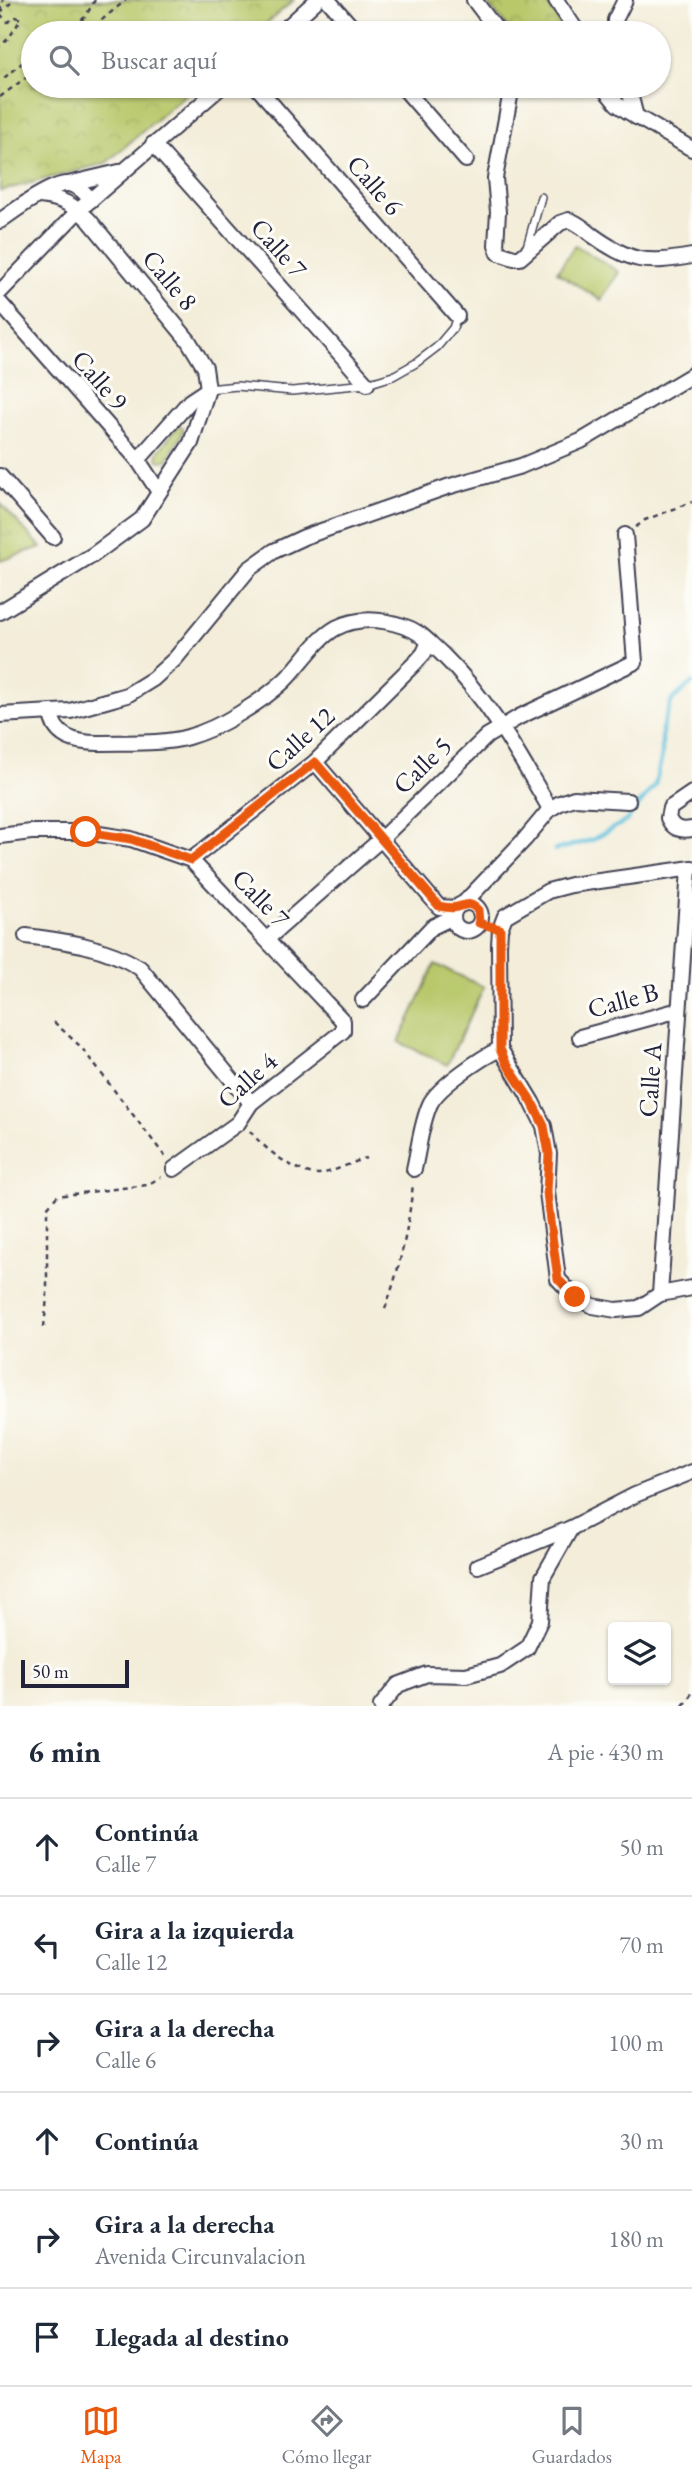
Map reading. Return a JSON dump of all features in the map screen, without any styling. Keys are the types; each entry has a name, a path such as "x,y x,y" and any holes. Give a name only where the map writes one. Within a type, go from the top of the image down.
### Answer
{"street":[{"path":"294,21 317,0"},
{"path":"328,0 346,21"},
{"path":"474,0 490,21"},
{"path":"556,0 570,21"},
{"path":"615,21 625,0"},
{"path":"0,292 79,210 208,98"},
{"name":"Calle 6","path":"266,98 457,316"},
{"path":"412,98 466,160"},
{"path":"510,98 495,178 498,212 496,245 499,253 514,258 526,254 560,223 569,220 579,223 591,234 629,258 658,262 692,256"},
{"path":"612,98 636,117 692,149"},
{"path":"631,98 636,117"},
{"name":"Calle 7","path":"153,144 367,384"},
{"path":"0,221 52,188 120,172"},
{"path":"68,184 83,191 91,200"},
{"path":"40,196 63,200 79,210"},
{"name":"Calle 8","path":"79,210 188,340 205,368 208,389"},
{"name":"Calle 9","path":"0,303 138,460 159,492"},
{"path":"0,715 70,711 127,695 153,679 175,659 249,569 274,551 303,537 447,487 521,466 580,441 692,375"},
{"path":"138,460 190,401 208,389"},
{"path":"0,612 93,555 142,519 191,443 208,389"},
{"path":"0,476 53,537"},
{"name":"Calle 5","path":"267,939 380,840 487,736 519,716 635,662 625,535"},
{"path":"51,713 52,723 62,736 83,743 158,741 188,737 251,707 284,682 336,628 358,621 379,620 405,626 424,635 455,667 503,727 550,809"},
{"name":"Calle 12","path":"191,860 315,762 417,662 429,642"},
{"path":"315,762 439,906 457,910 476,907 480,914 479,923 466,931 456,927 457,910"},
{"path":"692,793 670,808 668,818 671,826 682,830 692,829"},
{"path":"363,1000 432,927 457,910 550,809 574,798 628,801"},
{"name":"Calle 7","path":"0,836 32,832 86,832 131,839 191,860 343,1021"},
{"path":"691,869 571,885 548,891 505,916 500,929 500,1049 544,1126 549,1154 548,1201 558,1279 575,1297 593,1306 616,1310 639,1308 660,1294 692,1288"},
{"name":"Calle A","path":"660,1294 691,869"},
{"path":"479,923 500,929"},
{"path":"26,936 77,943 121,957 140,968 251,1103"},
{"name":"Calle B","path":"580,1037 680,1010"},
{"name":"Calle 4","path":"174,1169 238,1123 251,1103 343,1031 343,1021"},
{"path":"414,1169 431,1101 483,1056 500,1049"},
{"path":"478,1566 571,1528 635,1495 692,1472"},
{"path":"381,1706 398,1685 427,1674 466,1675 500,1666 527,1648 540,1621 543,1577 571,1528"}],"lane":[{"path":"526,254 541,197"},
{"path":"208,389 237,386 292,391 367,384 393,376 416,363 437,347 453,328 457,316"}],"path":[{"path":"0,13 3,0"},
{"path":"0,13 14,0"},
{"path":"80,21 95,0"},
{"path":"101,21 126,0"},
{"path":"0,13 8,22 16,16 21,19 9,38 0,46"},
{"path":"4,78 21,64"},
{"path":"0,97 21,81"},
{"path":"625,535 645,520 692,502"},
{"path":"44,1327 47,1297 47,1209 57,1196 147,1185 174,1169 81,1047 54,1022"},
{"path":"251,1103 250,1132 293,1167 318,1174 366,1158"},
{"path":"385,1309 398,1272 410,1210 414,1169"},
{"path":"683,1706 692,1693"}],"green space":[{"path":"0,0 294,0 269,21 21,21 21,98 181,98 106,163 0,191"},
{"path":"484,0 544,0 559,21 502,21"},
{"path":"575,245 619,272 601,300 557,272"},
{"path":"179,425 184,428 183,432 167,460 160,461 157,459 158,452"},
{"path":"0,503 41,547 0,561"},
{"path":"435,964 484,987 447,1065 399,1042"}],"waterway":[{"path":"555,850 592,840 626,821 655,785 662,756 662,729 672,700 692,683"}],"route":[{"path":"86,832 131,839 191,860 315,762 439,906 456,908 467,903 478,910 479,923 500,929 500,1049 544,1126 549,1154 547,1192 558,1279 575,1297"}]}
